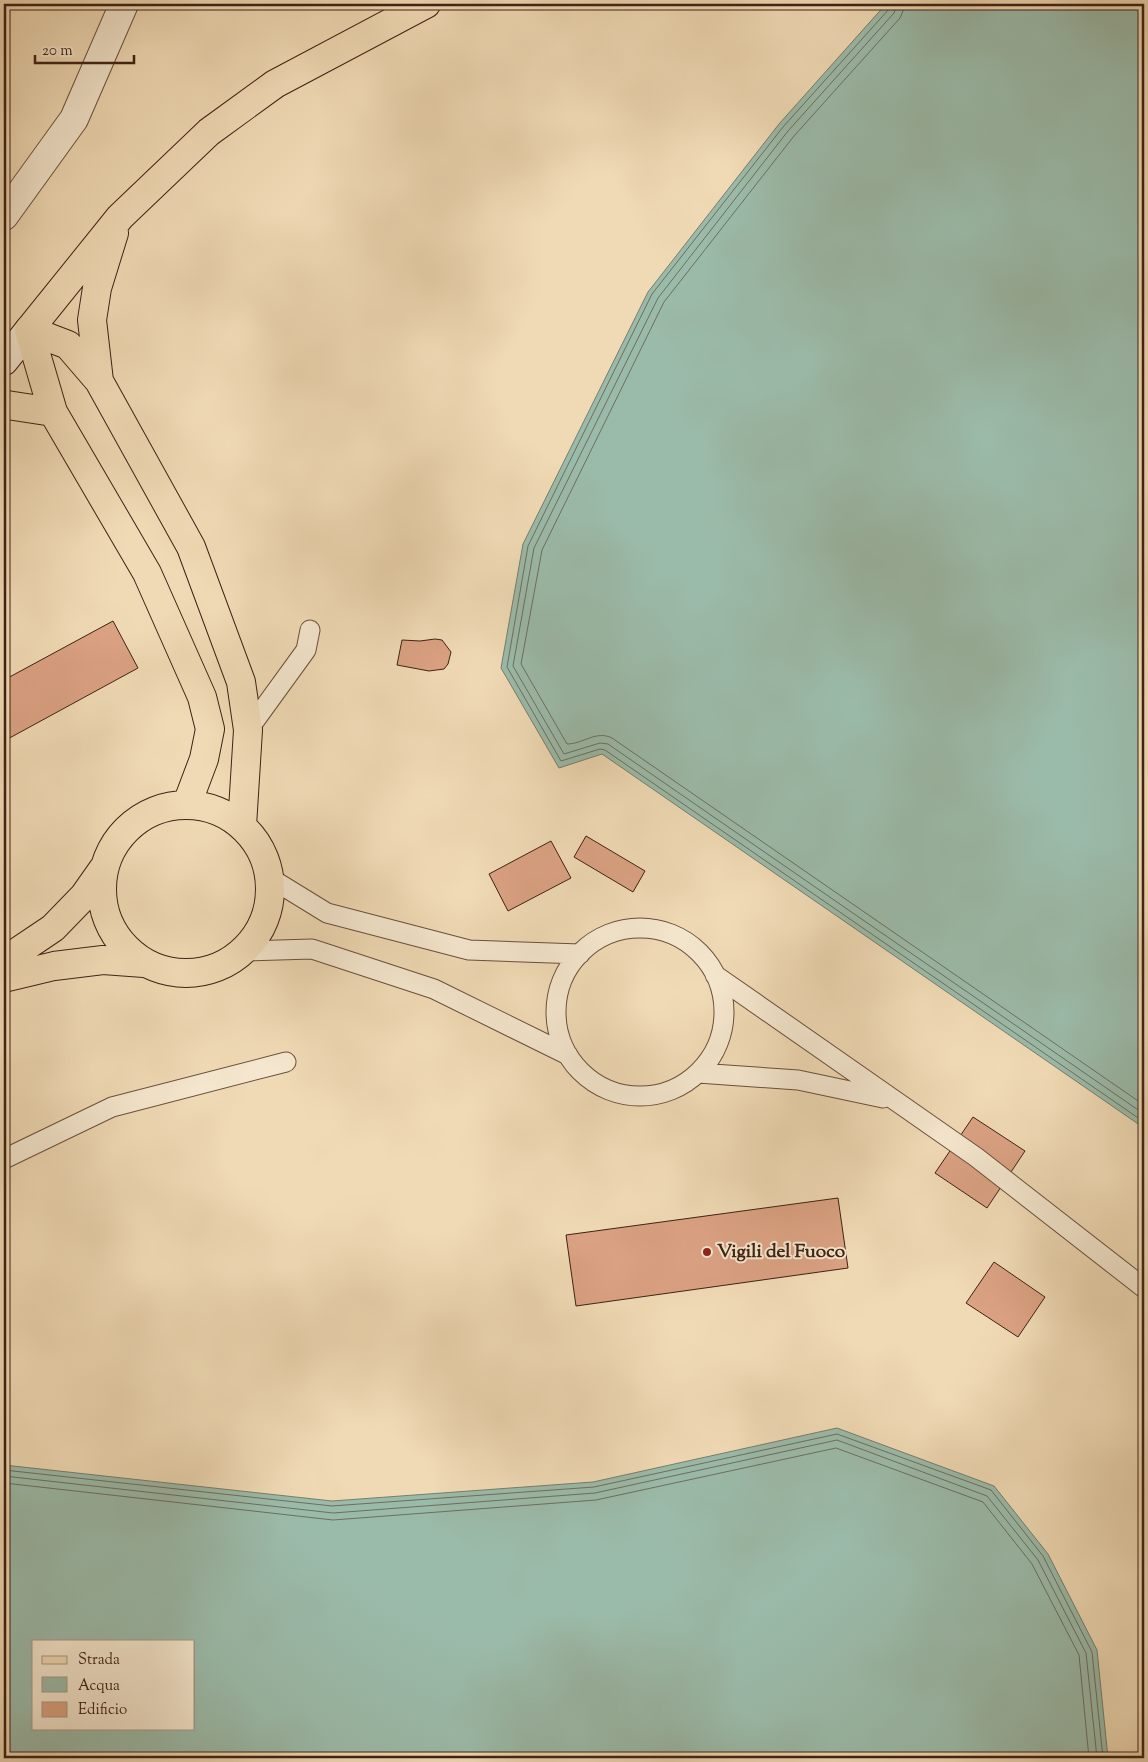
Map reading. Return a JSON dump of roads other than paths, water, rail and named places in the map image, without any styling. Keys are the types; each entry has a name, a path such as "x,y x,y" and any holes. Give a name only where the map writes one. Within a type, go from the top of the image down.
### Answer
{"main road":[{"path":"29,330 120,217 209,132 275,84 426,4"},
{"path":"99,381 92,320 97,288 120,217"},
{"path":"29,330 68,345 99,381 191,547 241,682 248,730 242,826"},
{"path":"29,330 54,412 147,573 202,697 210,729 204,759 187,804"},
{"path":"4,406 54,412"},
{"path":"4,978 54,966 104,960 144,963 178,973 213,969 230,961 243,951 256,935 266,917 270,898 270,878 265,858 258,846 242,826 226,814 207,807 187,804 168,806 150,812 134,822 120,836 110,852 104,869 101,887 103,905 108,922 117,939 144,963"},
{"path":"4,961 53,928 84,896 104,869"}],"street":[{"path":"4,216 74,119 124,4"},
{"path":"4,361 29,330"}],"lane":[{"path":"248,730 306,650 310,630"},
{"path":"270,878 327,912 469,950 580,954"},
{"path":"634,929 653,930 672,935 690,945 705,958 716,975 722,992 724,1009 723,1027 718,1044 698,1073 683,1084 666,1092 647,1096 628,1096 594,1082 579,1070 568,1055 560,1038 556,1021 557,1002 565,976 580,954 596,941 614,933 634,929"},
{"path":"243,951 312,949 434,989 568,1055"},
{"path":"716,975 976,1157 1144,1288"},
{"path":"4,1159 112,1107 286,1062"},
{"path":"698,1073 798,1080 892,1100"}],"water":[{"path":"886,4 1144,4 1144,1128 602,754 559,768 501,668 523,544 648,292 779,124"},
{"path":"837,1428 994,1486 1048,1554 1097,1650 1108,1758 4,1758 4,1465 332,1501 593,1482"}],"place":[{"name":"Vigili del Fuoco","path":"707,1252"}]}
